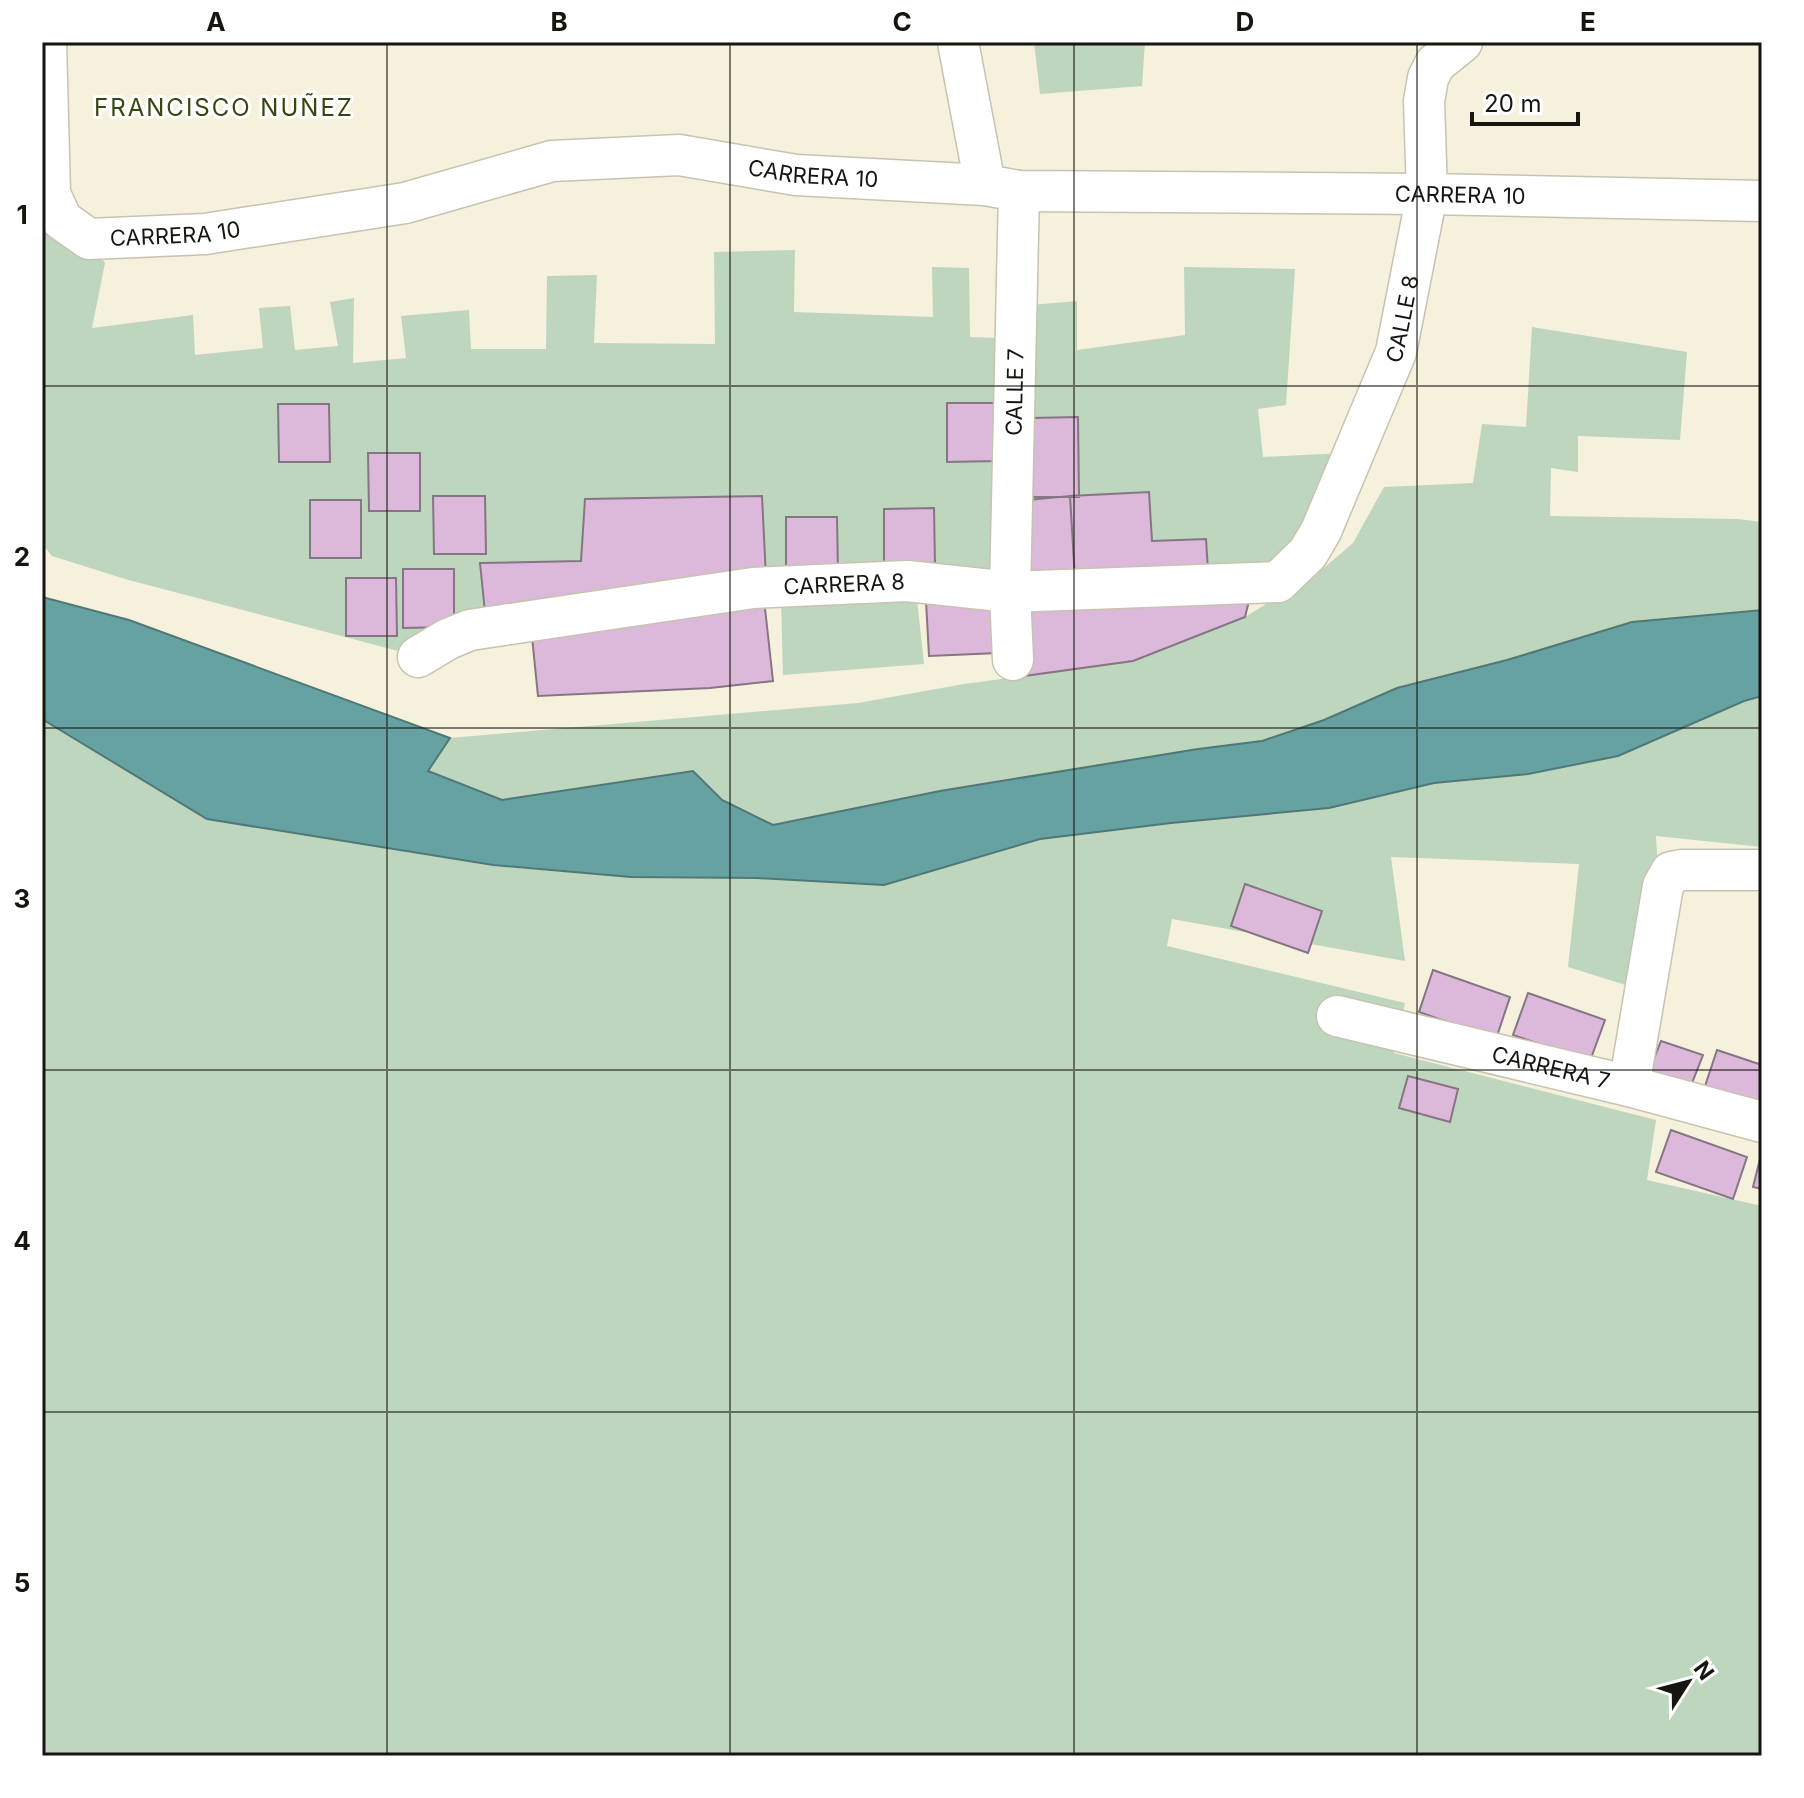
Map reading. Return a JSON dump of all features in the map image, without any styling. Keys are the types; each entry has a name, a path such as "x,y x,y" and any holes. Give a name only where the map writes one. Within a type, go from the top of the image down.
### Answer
{"street":[{"name":"CARRERA 10","path":"46,42 50,194 62,220 89,239 205,234 405,203 552,161 679,155 796,175 1002,188 1762,201"},
{"name":"CALLE 7","path":"958,42 1002,188 1013,660"},
{"name":"CALLE 8","path":"1278,582 1308,553 1321,531 1396,352 1427,194 1424,101 1428,78 1435,64 1462,42"},
{"name":"CARRERA 8","path":"418,657 470,630 753,588 907,581 1010,592 1278,582"},
{"path":"1629,1086 1663,886 1671,872 1762,870"},
{"name":"CARRERA 7","path":"1337,1016 1629,1086 1762,1122"}],"green space":[{"path":"1034,42 1145,42 1142,86 1040,94"},
{"path":"42,171 105,263 92,328 193,315 195,355 263,348 259,308 290,306 295,350 338,346 330,302 354,298 353,363 406,358 401,316 469,310 471,349 546,349 547,276 597,275 594,343 715,344 714,252 795,250 794,312 933,317 932,267 969,268 970,337 1001,338 998,403 947,404 947,461 998,461 1001,583 766,578 762,496 586,499 581,561 480,563 485,612 402,652 125,579 52,556 42,544"},
{"path":"1184,267 1295,269 1286,405 1258,409 1263,457 1342,453 1308,525 1271,573 1208,571 1206,539 1152,541 1079,497 1078,417 1031,418 1031,305 1077,301 1077,350 1185,335"},
{"path":"1532,327 1687,352 1680,440 1578,436 1578,472 1551,468 1550,516 1762,522 1762,610 1632,622 1507,660 1397,688 1324,720 1262,741 940,791 773,825 722,800 693,771 502,800 428,771 450,738 858,703 964,684 1133,661 1245,617 1325,567 1353,543 1384,487 1473,483 1482,424 1526,427"},
{"path":"916,590 924,664 783,675 781,599"},
{"path":"1762,696 1762,847 1656,836 1658,874 1632,987 1568,967 1579,864 1391,857 1405,961 1172,919 1167,946 1405,1003 1394,1053 1656,1120 1647,1180 1762,1206 1762,1756 42,1756 42,719 207,819 493,866 631,877 757,878 884,885 1040,839 1329,808 1434,783 1528,774 1618,756"}],"water":[{"path":"42,597 129,620 450,738 428,771 502,800 693,771 722,800 773,825 940,791 1262,741 1324,720 1397,688 1507,660 1632,622 1762,610 1762,696 1618,756 1528,774 1434,783 1329,808 1040,839 884,885 757,878 631,877 493,865 207,819 42,719"}],"building":[{"path":"947,403 998,403 998,461 947,462"},
{"path":"278,404 329,404 330,462 279,462"},
{"path":"1078,417 1079,497 1026,497 1031,418"},
{"path":"368,453 420,453 420,511 369,511"},
{"path":"1149,492 1152,541 1206,539 1208,571 1075,579 1070,496"},
{"path":"433,496 485,496 486,554 434,554"},
{"path":"762,496 766,578 485,612 480,563 581,561 585,499"},
{"path":"1070,496 1075,579 1022,579 1027,500"},
{"path":"310,500 361,500 361,558 310,558"},
{"path":"934,508 935,566 884,567 884,509"},
{"path":"786,517 837,517 838,575 786,575"},
{"path":"403,569 454,569 454,627 403,628"},
{"path":"346,578 396,578 397,636 346,636"},
{"path":"1251,593 1245,617 1133,661 1024,676 1016,609"},
{"path":"995,598 998,653 929,656 926,601"},
{"path":"764,599 773,681 710,688 538,696 531,627"},
{"path":"1245,884 1322,911 1308,953 1231,926"},
{"path":"1433,970 1510,997 1496,1039 1419,1012"},
{"path":"1528,993 1605,1020 1590,1061 1513,1035"},
{"path":"1661,1041 1703,1055 1692,1083 1649,1071"},
{"path":"1717,1050 1762,1065 1762,1112 1703,1092"},
{"path":"1408,1076 1458,1089 1450,1122 1399,1108"},
{"path":"1671,1130 1747,1157 1733,1199 1656,1172"},
{"path":"1762,1155 1762,1189 1753,1187"}],"district":[{"name":"FRANCISCO NUÑEZ","path":"224,107"}]}
